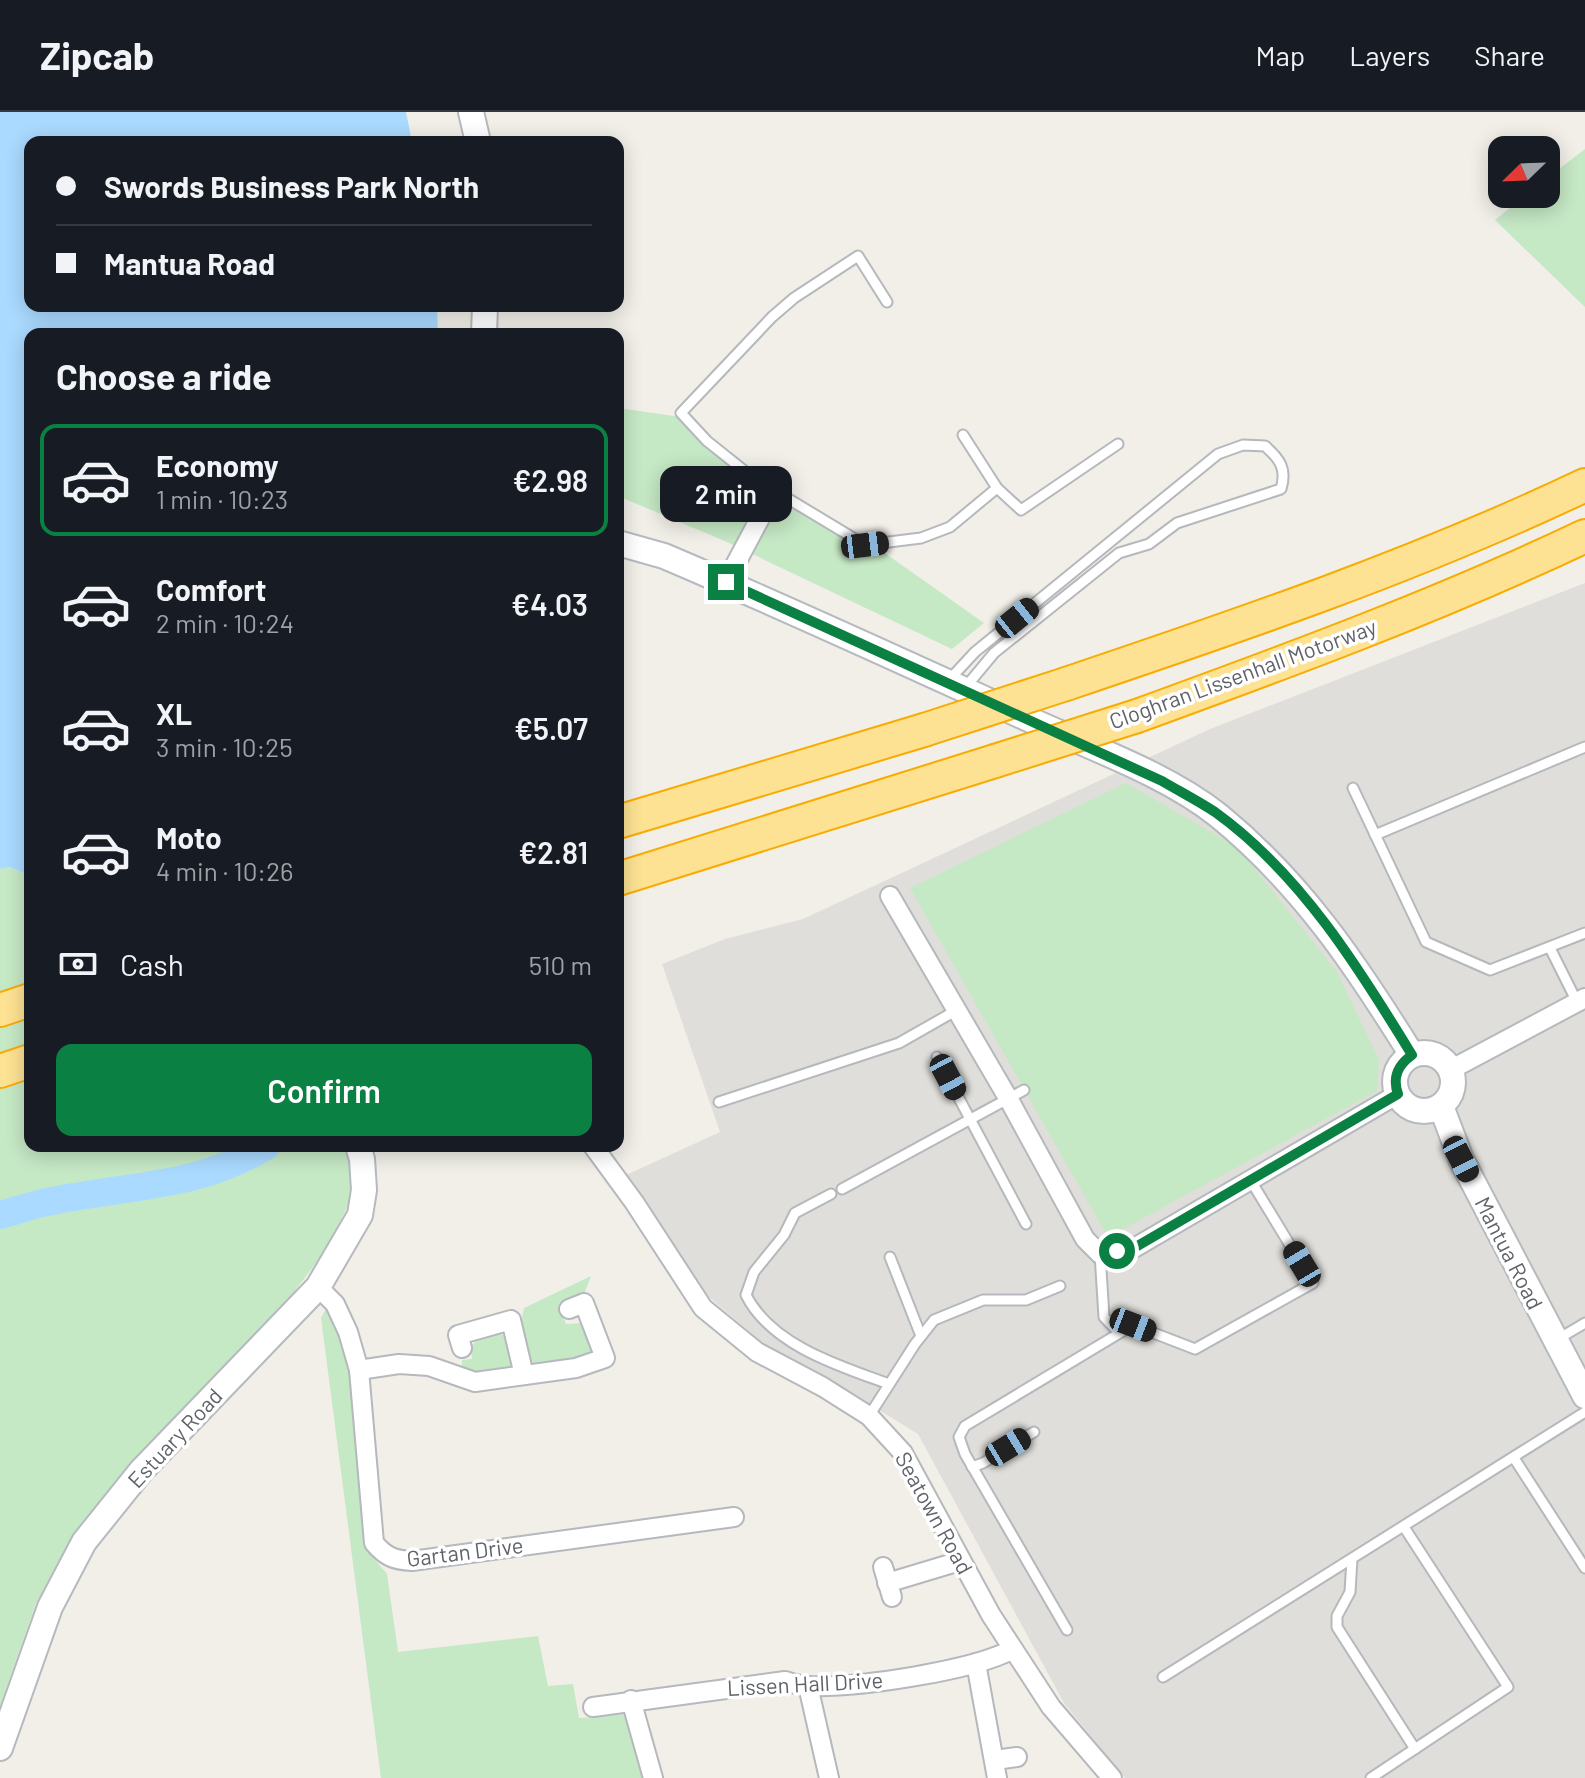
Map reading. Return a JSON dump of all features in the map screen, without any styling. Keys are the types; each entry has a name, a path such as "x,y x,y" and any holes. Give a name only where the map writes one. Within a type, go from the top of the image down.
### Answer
{"highway":[{"path":"624,820 924,730 1225,631 1376,574 1585,485"},
{"name":"Cloghran Lissenhall Motorway","path":"624,877 1137,716 1268,668 1507,572 1585,536"},
{"path":"0,1010 24,1002"},
{"path":"0,1071 24,1063"}],"street":[{"path":"471,112 477,136"},
{"path":"726,582 774,492"},
{"path":"624,545 664,556 726,582 956,686 1162,781 1216,813 1283,874 1320,917 1347,953 1412,1055"},
{"path":"890,896 957,1010 1016,1094 1085,1239 1100,1254 1134,1248 1398,1094"},
{"path":"1450,1070 1581,1000"},
{"path":"1432,1054 1446,1063 1453,1077 1451,1093 1441,1106 1433,1110 1409,1107 1398,1094 1395,1086 1397,1070 1412,1055 1432,1054"},
{"name":"Mantua Road","path":"1441,1106 1461,1159 1585,1396"},
{"name":"Estuary Road","path":"0,1748 50,1607 84,1542 141,1471 318,1287 360,1215 364,1190 360,1152"},
{"name":"Seatown Road","path":"597,1152 703,1308 757,1352 869,1416 903,1453 960,1561 1013,1649 1051,1707 1112,1778"},
{"name":"Gartan Drive","path":"318,1287 335,1304 348,1332 359,1370 374,1543 383,1554 394,1560 412,1561 734,1517"},
{"path":"359,1370 399,1364 429,1366 475,1382 576,1368 605,1358 584,1303 569,1309"},
{"path":"462,1348 458,1335 511,1320 524,1375"},
{"path":"887,1582 960,1561"},
{"name":"Lissen Hall Drive","path":"593,1707 785,1681 808,1686 882,1681 995,1659 1013,1649"},
{"path":"976,1663 996,1769 1017,1757"},
{"path":"808,1686 829,1778"},
{"path":"631,1700 653,1778"}],"lane":[{"path":"887,302 858,256 794,298 772,317 681,413 707,441 774,492 865,545 921,538 950,527 997,488"},
{"path":"963,435 997,488 1021,510 1118,444"},
{"path":"1243,445 1265,446 1283,464 1285,476 1281,489 1177,523 1149,544 1119,553 956,686 975,652 1218,454 1243,445"},
{"path":"1375,835 1585,747"},
{"path":"1353,788 1426,942 1490,970 1585,933"},
{"path":"1550,948 1581,1000"},
{"path":"719,1102 899,1043 957,1010"},
{"path":"937,1057 1026,1224"},
{"path":"842,1189 1016,1094"},
{"path":"1067,1630 972,1467 959,1437 965,1426 1133,1325 1195,1349 1313,1283 1251,1181"},
{"path":"831,1194 795,1213 784,1235 754,1272 746,1295 755,1313 785,1337 830,1362 889,1384"},
{"path":"1100,1254 1104,1317 1119,1333"},
{"path":"890,1257 921,1336"},
{"path":"869,1416 934,1320 983,1300 1026,1300 1060,1286"},
{"path":"1555,1340 1585,1323"},
{"path":"1163,1677 1585,1412"},
{"path":"972,1467 1034,1432"},
{"path":"1514,1458 1585,1568"},
{"path":"1371,1778 1508,1687 1404,1527"},
{"path":"1352,1559 1350,1592 1337,1616 1337,1627 1415,1749"}],"shaded area":[{"path":"1585,583 1585,1778 1125,1778 1064,1703 918,1434 845,1389 770,1349 689,1280 624,1176 720,1132 662,964 725,939 803,919 1210,729"}],"green space":[{"path":"1585,149 1585,307 1495,220 1510,208 1560,208 1560,168"},
{"path":"624,409 681,417 761,485 879,549 984,623 952,649 727,542 624,499"},
{"path":"1126,783 1237,847 1337,972 1379,1060 1377,1091 1108,1237 910,888"},
{"path":"10,867 24,873 24,1152 348,1152 352,1166 351,1199 328,1247 275,1317 86,1529 36,1603 0,1706 0,869"},
{"path":"591,1276 584,1294 558,1306 566,1324 584,1323 595,1353 588,1359 536,1366 523,1338 524,1308"},
{"path":"326,1309 336,1321 349,1373 370,1554 387,1574 398,1652 538,1636 548,1686 573,1684 579,1718 628,1714 642,1778 381,1778 321,1318"},
{"path":"497,1332 508,1338 513,1362 510,1369 493,1376 462,1372 462,1360 472,1359 471,1347 478,1338"}],"water":[{"path":"0,112 406,112 411,136 24,136 24,312 437,312 438,328 24,328 24,873 10,867 0,869"}],"waterway":[{"path":"0,1215 76,1196 187,1178 255,1152"}],"route":[{"path":"726,582 1162,781 1216,813 1292,884 1320,917 1347,953 1412,1055 1397,1070 1395,1086 1398,1094 1134,1248 1117,1251"}]}
